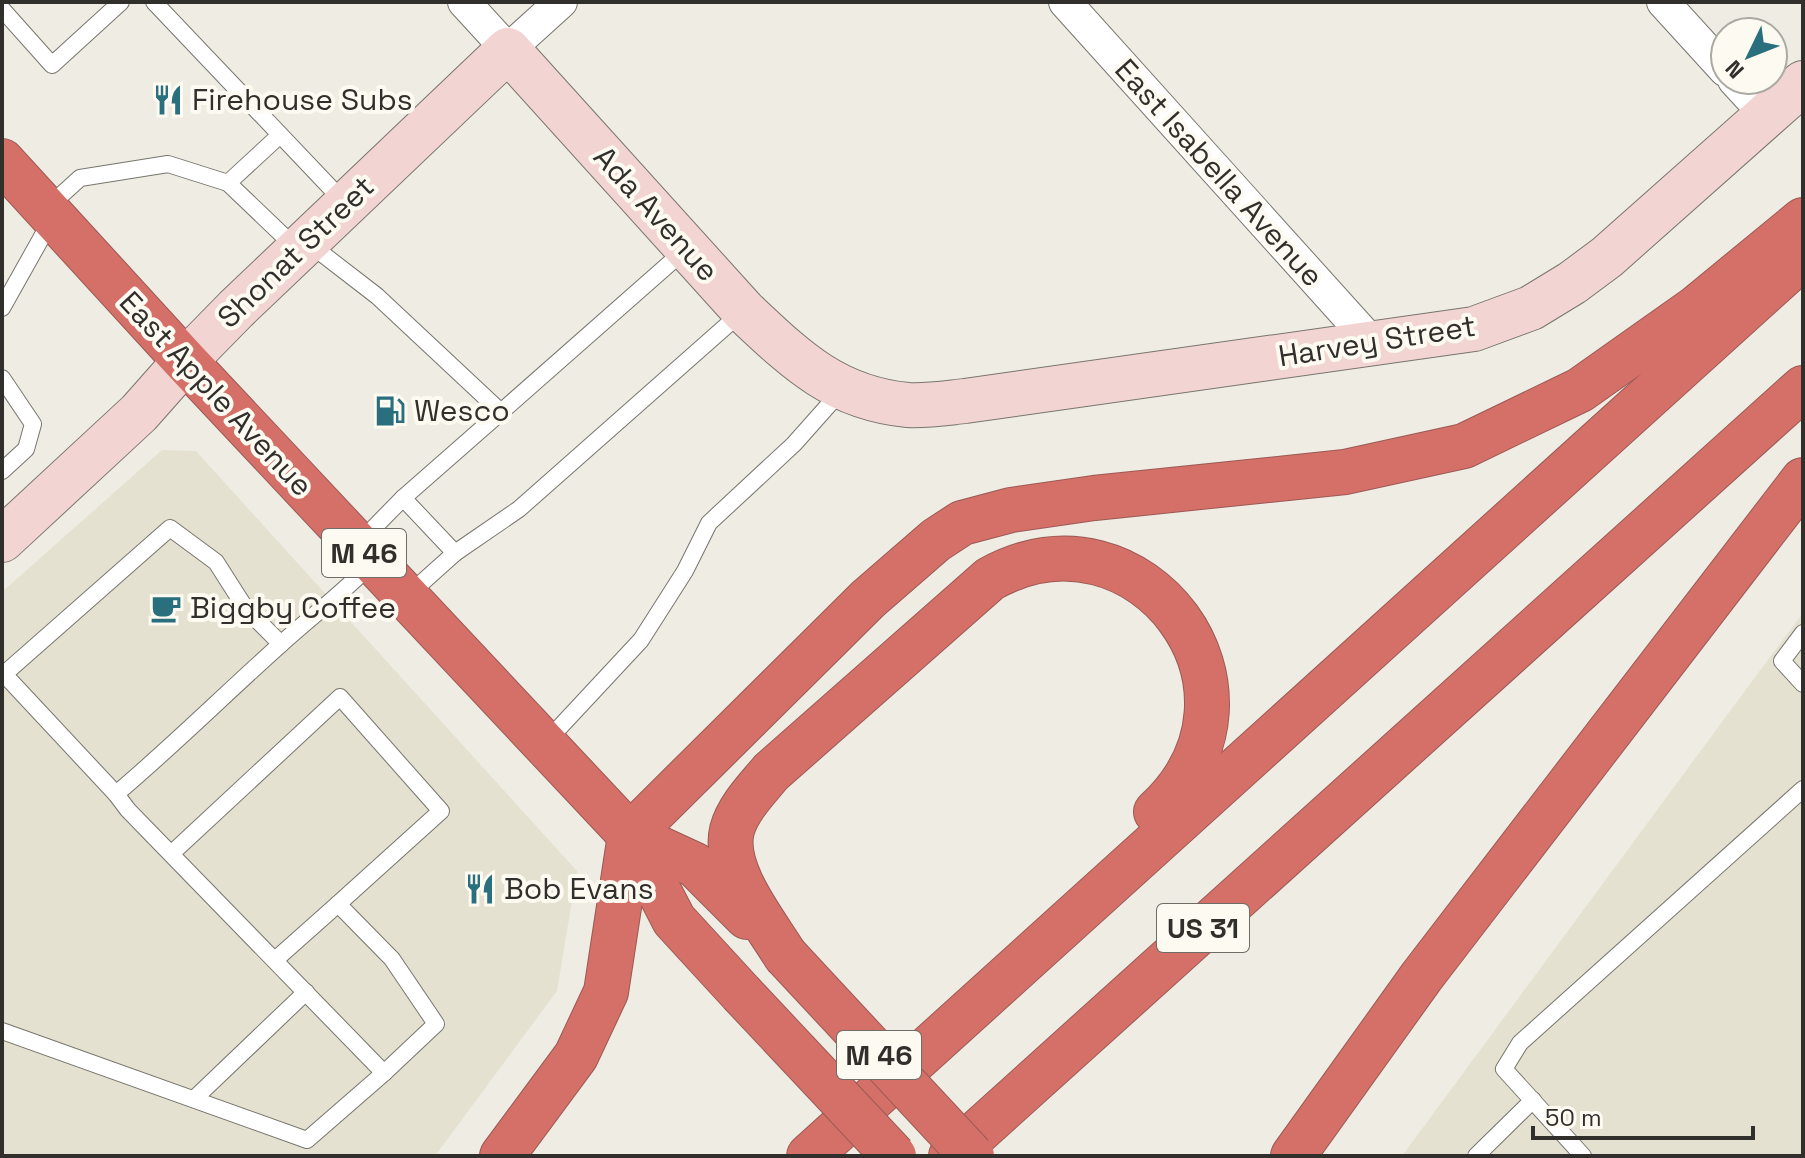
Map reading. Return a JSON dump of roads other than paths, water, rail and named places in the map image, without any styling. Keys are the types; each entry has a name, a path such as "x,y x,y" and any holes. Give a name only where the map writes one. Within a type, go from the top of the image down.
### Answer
{"highway":[{"name":"East Apple Avenue","path":"2,161 185,361 630,835 674,920 894,1156"},
{"path":"502,1156 576,1056 606,992 630,835 868,599 936,540 962,523 1011,510 1345,472 1464,446 1580,390 1696,308 1803,220"},
{"path":"809,1156 1803,257"},
{"name":"US 31","path":"951,1156 1803,388"},
{"path":"1293,1156 1432,963 1803,480"},
{"path":"785,955 740,881 731,851 732,829 748,800 771,772 990,579 1033,560 1067,559 1102,565 1141,581 1166,603 1189,632 1203,664 1209,697 1206,729 1194,765 1174,795 1034,923 954,1024"},
{"name":"East Apple Avenue","path":"630,835 695,865 785,955 972,1156"}],"street":[{"name":"Ada Avenue","path":"464,2 744,311 805,367 857,393"},
{"name":"Shonat Street","path":"2,540 139,413 185,361 345,203 561,2"},
{"name":"East Isabella Avenue","path":"1065,2 1374,345"},
{"path":"1663,2 1709,52"},
{"name":"Harvey Street","path":"857,393 911,405 965,401 1474,329 1531,308 1607,257 1803,83"},
{"path":"1749,96 1767,116"}],"lane":[{"path":"2,9 52,65 121,2"},
{"path":"154,2 345,203"},
{"path":"228,183 280,135"},
{"path":"2,308 49,213 80,178 168,164 228,183 302,245 377,296 501,412"},
{"path":"116,794 177,743 281,644 346,589 365,554 403,498 687,248"},
{"path":"406,597 455,553 519,509 744,311"},
{"path":"2,378 33,424 26,449 2,471"},
{"path":"545,744 641,640 685,571 709,523 794,444 857,393"},
{"path":"403,498 455,553"},
{"path":"281,644 246,609 216,562 170,528 3,674 128,810 384,1073"},
{"path":"1803,633 1782,661 1803,684"},
{"path":"171,854 340,697 441,811 275,960"},
{"path":"1583,1156 1504,1069 1520,1043 1803,789"},
{"path":"2,1031 194,1099 305,1148 436,1024 392,959 338,904"},
{"path":"194,1099 306,992"},
{"path":"1476,1156 1533,1100"}],"place":[{"name":"Firehouse Subs","path":"168,100"},
{"name":"Wesco","path":"390,411"},
{"name":"Biggby Coffee","path":"166,608"},
{"name":"Bob Evans","path":"480,889"}]}
